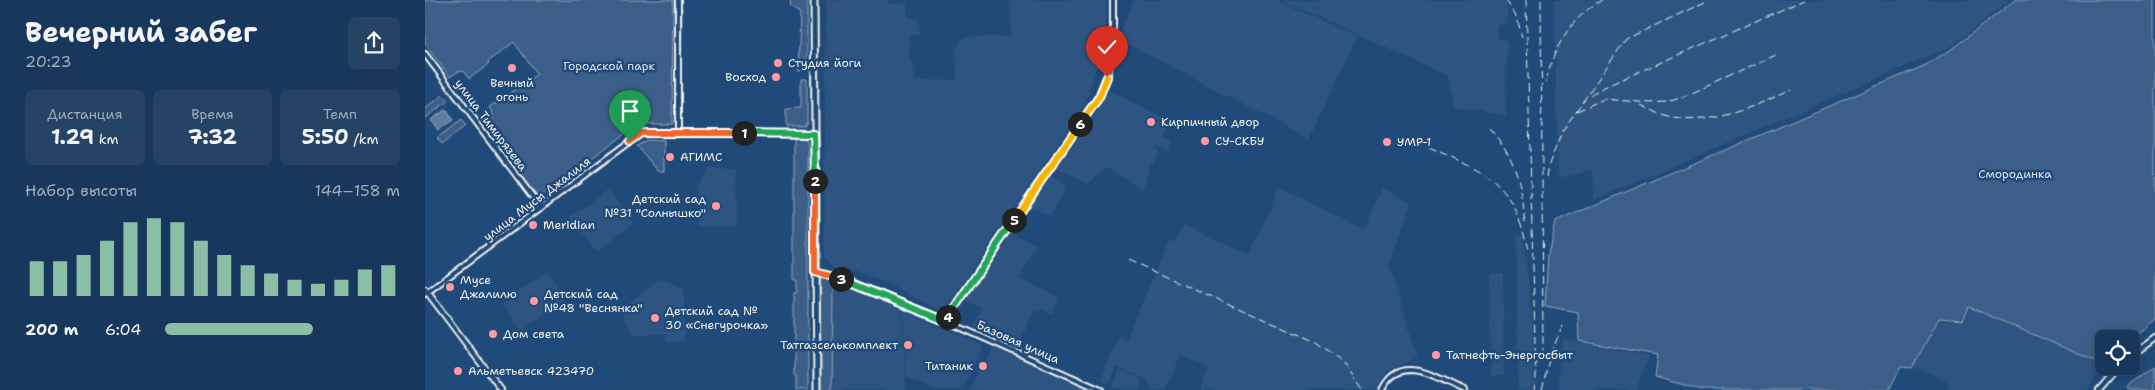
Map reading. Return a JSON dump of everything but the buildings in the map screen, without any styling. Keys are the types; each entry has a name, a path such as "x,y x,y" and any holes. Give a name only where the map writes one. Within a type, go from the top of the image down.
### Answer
{"main road":[{"path":"814,0 817,390"},
{"path":"426,292 501,390"},
{"path":"2140,349 2155,338"},
{"path":"2099,390 2112,375"}],"street":[{"path":"678,0 678,134"},
{"path":"945,321 1099,97 1107,77 1113,53 1113,0"},
{"name":"улица Тимирязева","path":"425,54 541,208"},
{"name":"улица Мусы Джалиля","path":"426,292 641,133 814,134"},
{"name":"Базовая улица","path":"815,272 844,280 945,321 1101,390"},
{"path":"1382,390 1392,375 1404,370 1419,371 1465,390"}],"shaded area":[{"path":"826,0 888,0 888,4 907,3 907,18 919,18 920,35 909,35 909,54 914,67 915,81 957,80 956,48 964,37 1011,37 1010,0 1106,0 1106,38 1084,106 943,312 884,282 858,272 835,269 824,257"},
{"path":"1134,0 1277,0 1357,37 1309,139 1118,39 1122,25"},
{"path":"1281,0 1507,0 1507,22 1497,27 1497,36 1507,42 1506,116 1453,106 1448,76"},
{"path":"1554,0 2010,0 1952,46 1594,200 1593,170 1558,178"},
{"path":"1108,90 1171,122 1164,138 1172,142 1167,152 1156,146 1155,149 1158,152 1154,164 1150,163 1143,189 1106,167 1088,184 1056,168 1095,115"},
{"path":"446,109 453,120 438,130 431,120"},
{"name":"Детский сад №31 \"Солнышко\"","path":"708,169 736,169 737,226 696,227 696,185"},
{"path":"1050,175 1067,186 1050,216 1030,207"},
{"path":"1279,187 1364,230 1382,188 1412,202 1389,265 1418,357 1386,372 1376,390 1200,390 1209,368 1181,355 1165,390 1152,390 1147,379 1117,367 1109,384 1101,380 1119,336 1126,339 1168,243 1175,241 1184,225 1250,255"},
{"path":"608,189 634,223 596,252 570,218"},
{"path":"1011,233 1037,245 1019,279 1059,297 1052,314 1042,309 1041,312 1035,309 1017,348 974,326 982,309 965,300"},
{"path":"1516,235 1523,235 1529,288 1534,337 1533,390 1518,390"},
{"name":"Детский сад №48 \"Веснянка\"","path":"547,271 566,298 522,331 502,304"},
{"path":"1503,273 1504,376 1491,377 1489,274"},
{"name":"Детский сад № 30 «Снегурочка»","path":"659,279 684,287 684,342 666,342 666,334 633,334 620,310"},
{"path":"837,282 859,289 902,311 906,390 829,390 831,286"},
{"path":"1969,308 2095,362 2096,375 2088,390 1947,390 1949,382 1913,367 1939,320 1964,321"},
{"path":"903,311 983,345 963,390 933,390 906,377"},
{"path":"1563,339 1649,356 1636,390 1559,390 1558,379"},
{"path":"994,347 1091,390 969,390 980,367 984,368"},
{"path":"1120,370 1143,379 1138,390 1112,388"}],"green space":[{"name":"Городской парк","path":"425,0 673,0 672,124 638,124 539,197 535,198 495,143 497,141 485,125 493,120 494,114 490,107 537,74 514,42 469,79 463,71 457,72 450,77 425,44"},
{"path":"790,0 807,0 807,70 798,71 800,13 791,8"},
{"name":"Смородинка","path":"2015,0 2155,0 2155,319 2140,332 2095,330 2095,361 1969,307 1963,320 1939,318 1912,368 1901,367 1889,390 1702,390 1655,377 1658,355 1579,341 1578,312 1545,306 1548,255 1555,222 1926,65 1953,48"},
{"path":"680,8 682,8 681,124 680,124"},
{"path":"801,79 807,79 807,123 805,123 805,126 786,126 786,109 801,108"},
{"path":"443,95 448,101 425,118 425,109"},
{"path":"461,120 465,126 442,144 437,138"},
{"path":"794,136 804,136 808,144 808,390 796,390 796,376 794,375 794,293 797,292 797,280 794,279"},
{"path":"648,140 664,141 664,171 658,171 637,146"},
{"path":"825,277 839,281 833,289 832,390 821,390 820,281"},
{"path":"2155,366 2155,390 2132,390 2127,387"}],"railway":[{"path":"1506,0 1517,18 1522,37"},
{"path":"1526,0 1536,378 1534,390"},
{"path":"1541,0 1543,350"},
{"path":"1546,82 1553,57 1565,35 1581,15 1602,0"},
{"path":"1590,95 1602,88 1804,0"},
{"path":"1547,177 1549,164 1563,130 1626,39 1705,2"},
{"path":"1577,111 1604,99 1651,103 1681,98 1776,55"},
{"path":"1641,105 1669,117 1700,119 1732,113 1791,90"},
{"path":"1489,128 1512,161 1522,195 1525,222"},
{"path":"1429,147 1483,173 1506,194 1515,209 1528,250"},
{"path":"1128,260 1316,342 1343,362 1362,390"},
{"path":"1542,390 1550,355 1565,321"}],"place":[{"name":"Студия йоги","path":"778,63"},
{"name":"Вечный огонь","path":"512,68"},
{"name":"Восход","path":"776,77"},
{"name":"Кирпичный двор","path":"1151,122"},
{"name":"СУ-СКБУ","path":"1205,141"},
{"name":"УМР-1","path":"1387,142"},
{"name":"АГИМС","path":"670,157"},
{"name":"Детский сад №31 \"Солнышко\"","path":"716,206"},
{"name":"Meridian","path":"533,225"},
{"name":"Мусе Джалилю","path":"450,287"},
{"name":"Детский сад №48 \"Веснянка\"","path":"534,301"},
{"name":"Детский сад № 30 «Снегурочка»","path":"655,318"},
{"name":"Дом света","path":"493,334"},
{"name":"Татгазселькомплект","path":"908,345"},
{"name":"Татнефть-Энергосбыт","path":"1436,355"},
{"name":"Титаник","path":"983,366"},
{"name":"Альметьевск 423470","path":"458,371"}],"route":[{"path":"630,141 641,133 814,134 815,272 844,280 945,321 1064,145 1099,97 1107,77"}]}
